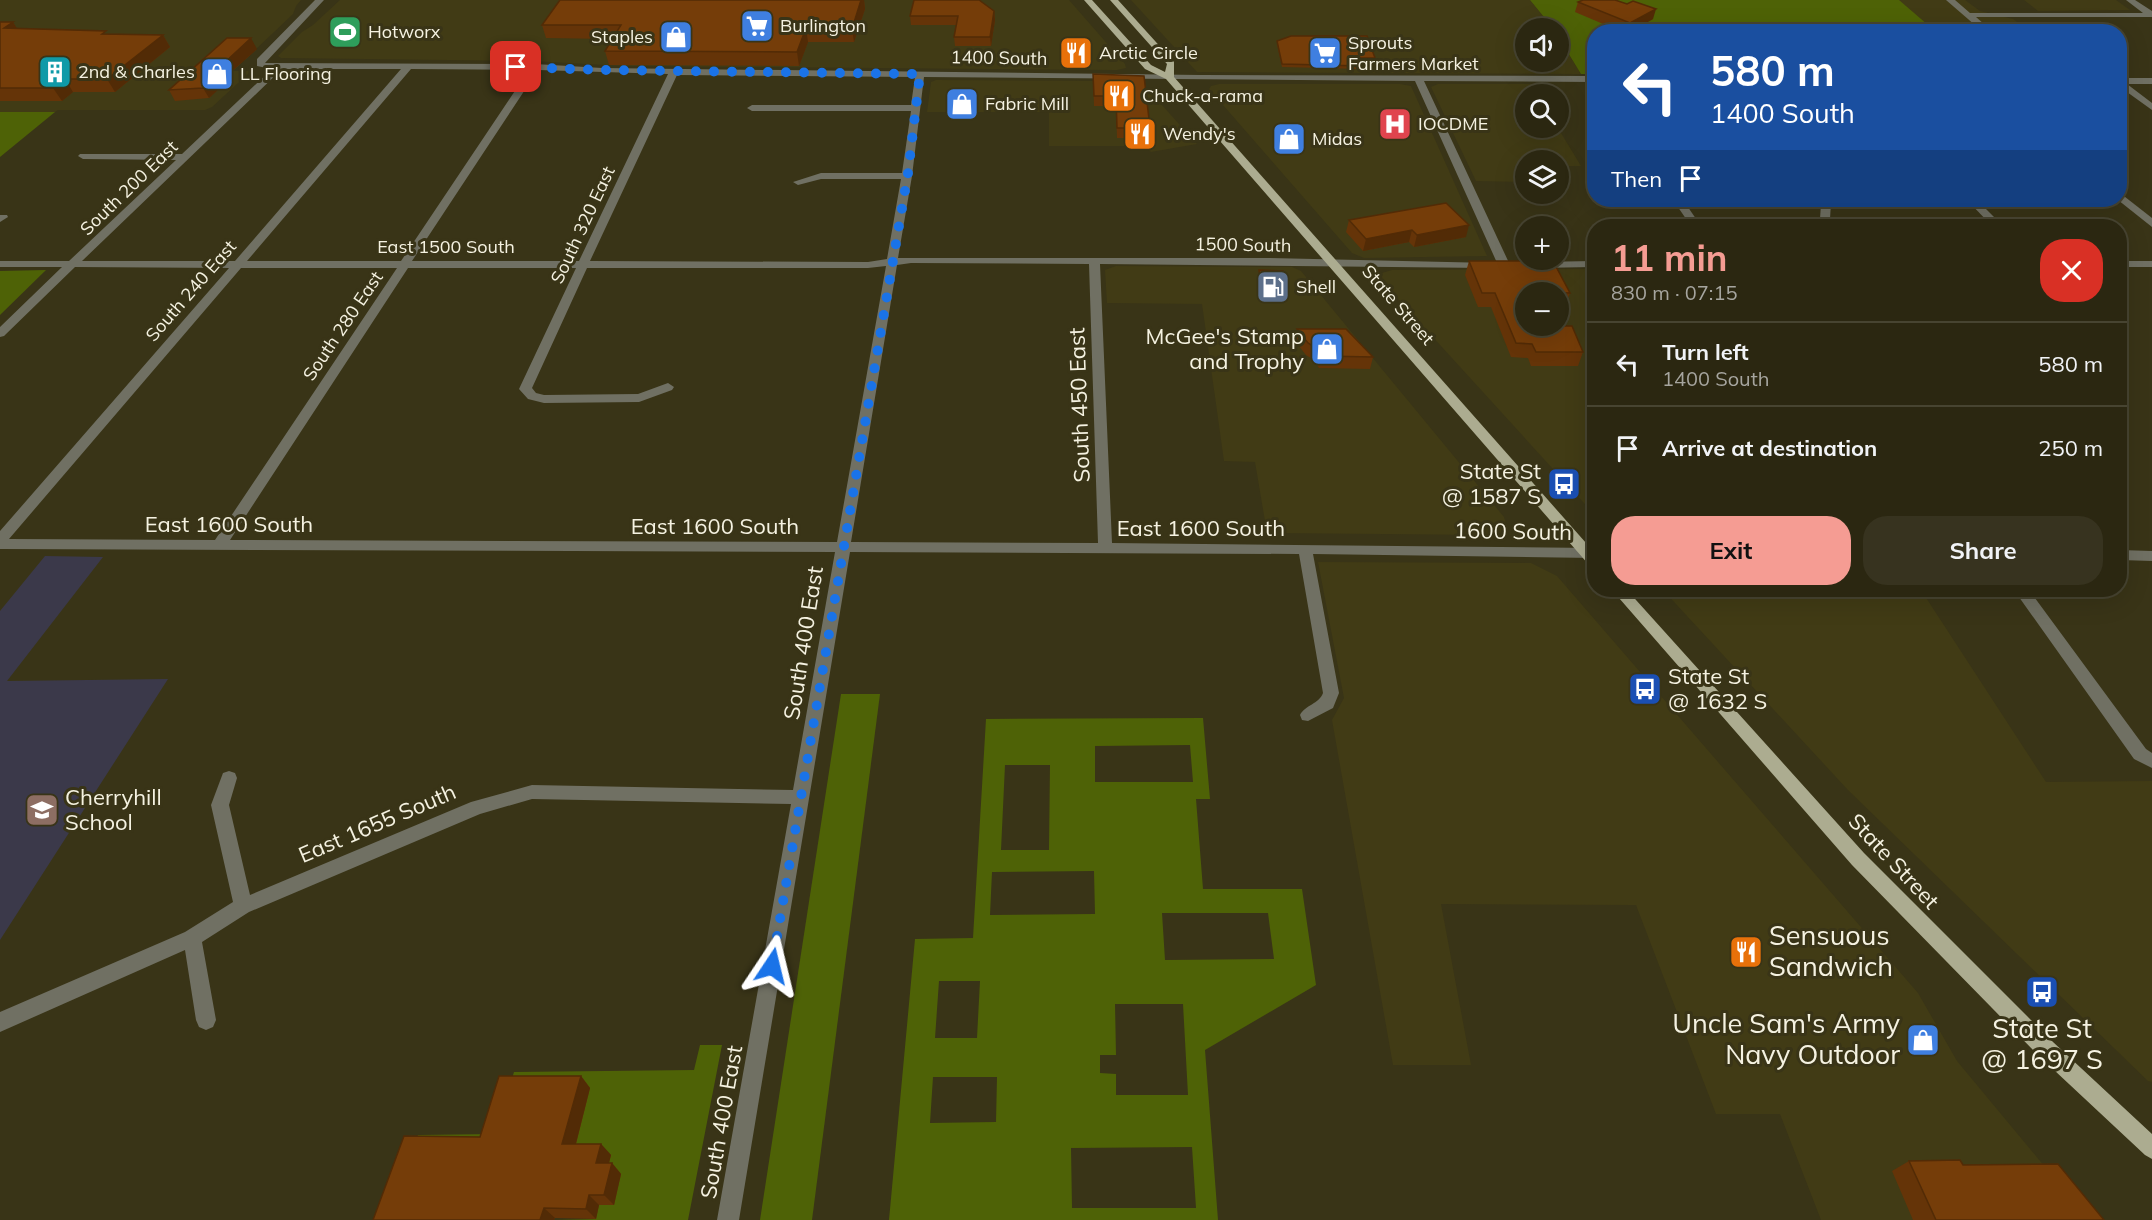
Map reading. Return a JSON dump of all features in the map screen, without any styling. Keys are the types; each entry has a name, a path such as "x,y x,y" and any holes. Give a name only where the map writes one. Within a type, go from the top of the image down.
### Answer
{"main road":[{"name":"State Street","path":"1088,0 1148,67 1169,77 1587,550"},
{"name":"State Street","path":"1114,0 1171,64 1169,77"},
{"name":"State Street","path":"1625,597 1858,859 2038,1042 2152,1148"}],"street":[{"name":"1400 South","path":"320,0 261,59 260,64 1169,77 1587,79"},
{"path":"1950,0 1980,24"},
{"path":"2130,0 2152,15"},
{"path":"1969,15 2152,15"},
{"name":"South 200 East","path":"0,333 280,66"},
{"name":"South 240 East","path":"0,542 410,66"},
{"name":"South 280 East","path":"219,544 535,67"},
{"name":"South 320 East","path":"668,387 639,398 543,399 527,393 525,385 674,71"},
{"name":"South 400 East","path":"728,1220 907,176 920,74"},
{"path":"1418,78 1515,263"},
{"path":"2127,82 2152,81"},
{"path":"2127,87 2152,107"},
{"path":"752,108 917,108"},
{"path":"83,156 185,157"},
{"path":"798,182 821,176 907,176"},
{"path":"2127,201 2152,224"},
{"path":"1979,207 1991,219"},
{"name":"1500 South","path":"892,262 911,260 1094,260 1515,265"},
{"name":"South 450 East","path":"1094,260 1105,549"},
{"name":"East 1500 South","path":"0,264 239,262 868,265 892,262"},
{"name":"1500 South","path":"1569,264 1587,264"},
{"path":"2127,264 2152,264"},
{"name":"East 1600 South","path":"0,542 1430,551"},
{"path":"1305,549 1331,693 1328,703 1308,715"},
{"name":"1600 South","path":"1430,551 1587,556"},
{"path":"2127,555 2152,555"},
{"path":"2026,597 2140,754 2152,761"},
{"path":"229,778 220,805 243,906"},
{"name":"East 1655 South","path":"0,1022 192,938 243,906 477,807 532,792 801,796"},
{"path":"192,938 206,1020"}],"shaded area":[{"path":"0,0 301,0 293,14 233,71 251,71 212,107 205,110 0,112"},
{"path":"340,0 1069,0 1125,64 1126,68 1117,70 624,66 531,61 281,58 278,56"},
{"path":"1131,0 1530,0 1545,18 1515,18 1515,72 1569,72 1569,54 1581,74 1197,72"},
{"path":"1898,0 1965,0 1980,11 2013,19 2020,24 1927,24"},
{"path":"2024,0 2116,0 2130,10 2038,11"},
{"path":"936,80 1109,81 1143,84 1197,144 1151,152 1145,146 1049,146 1049,112 927,112 931,82"},
{"path":"1219,84 1400,84 1411,86 1487,256 1364,258 1352,253 1209,89"},
{"path":"1438,84 1515,84 1515,138 1564,138 1581,166 1569,166 1569,150 1515,150 1515,182 1476,181 1431,87"},
{"path":"1116,266 1292,267 1301,271 1504,517 1506,524 1503,532 1491,535 1267,533 1255,462 1224,461 1202,304 1107,303 1105,270"},
{"path":"1587,269 1587,506 1379,278 1382,273 1392,270"},
{"name":"Cherryhill School","path":"45,556 103,557 7,681 168,679 0,940 0,611"},
{"path":"1318,562 1531,563 1557,576 1918,993 1957,1061 2089,1220 1821,1220 1780,1114 1716,1114 1636,905 1441,904 1471,1065 1393,1065 1332,720 1344,698"},
{"path":"1669,597 1926,597 2046,782 2152,781 2152,1082 2148,1081 1848,790"}],"green space":[{"path":"1530,0 1899,0 1927,24 1587,24 1587,74 1581,74 1569,54 1569,18 1545,18"},
{"path":"0,112 55,112 0,157"},
{"path":"46,270 0,315 0,271"},
{"path":"841,694 880,694 812,1220 760,1220"},
{"path":"1203,718 1210,799 1196,799 1203,889 1302,889 1316,985 1205,1050 1218,1220 889,1220 915,939 973,938 986,719","holes":["1190,745 1193,782 1095,782 1095,746","1005,765 1050,765 1049,850 1001,850","1094,871 1095,914 990,915 992,872","1162,913 1268,913 1274,959 1165,960","939,981 980,981 977,1038 935,1038","1115,1004 1183,1004 1188,1095 1116,1095 1116,1074 1100,1073 1100,1055 1116,1055","933,1077 997,1077 996,1122 930,1123","1192,1147 1196,1208 1072,1208 1071,1148"]},
{"path":"700,1045 722,1045 688,1220 554,1220 596,1219 492,1148 389,1220 418,1135 495,1134 514,1072 694,1070"}],"building":[{"path":"560,0 861,0 852,29 806,28 797,52 605,51 621,25 542,25"},
{"path":"914,0 979,0 994,11 990,37 954,37 958,16 910,16"},
{"path":"1615,0 1627,4 1633,1 1656,9 1630,23 1578,2"},
{"path":"0,22 13,22 4,28 163,35 107,79 65,79 53,88 0,88"},
{"name":"Sprouts Farmers Market","path":"1291,36 1367,36 1375,58 1360,58 1362,66 1282,64 1277,41"},
{"path":"227,38 251,38 222,65 227,65 203,88 169,90"},
{"path":"1093,74 1144,76 1150,128 1117,128 1116,96 1094,96"},
{"path":"1446,203 1469,225 1417,235 1412,230 1366,239 1349,220"},
{"path":"1469,261 1515,261 1515,270 1558,270 1564,282 1515,282 1515,336 1569,336 1569,326 1572,326 1583,352 1536,352 1532,344 1516,343 1495,293 1482,293"},
{"name":"Shell","path":"1259,270 1283,271 1288,296 1263,296"},
{"path":"1297,329 1346,329 1373,357 1322,356"},
{"path":"499,1076 581,1076 562,1144 601,1144 596,1163 612,1163 604,1195 589,1195 586,1209 544,1208 540,1220 373,1220 404,1136 480,1137"},
{"path":"1960,1160 1963,1165 2058,1164 2104,1220 1936,1220 1909,1161"}],"place":[{"name":"Burlington","path":"757,26"},
{"name":"Hotworx","path":"345,32"},
{"name":"Staples","path":"676,37"},
{"name":"Arctic Circle","path":"1076,53"},
{"name":"Sprouts Farmers Market","path":"1325,53"},
{"name":"2nd & Charles","path":"55,72"},
{"name":"LL Flooring","path":"217,74"},
{"name":"Chuck-a-rama","path":"1119,96"},
{"name":"Fabric Mill","path":"962,104"},
{"name":"IOCDME","path":"1395,124"},
{"name":"Wendy's","path":"1140,134"},
{"name":"Midas","path":"1289,139"},
{"name":"Shell","path":"1273,287"},
{"name":"McGee's Stamp and Trophy","path":"1327,349"},
{"name":"State St @ 1587 S","path":"1564,484"},
{"name":"State St @ 1632 S","path":"1645,689"},
{"name":"Cherryhill School","path":"42,810"},
{"name":"Sensuous Sandwich","path":"1746,952"},
{"name":"State St @ 1697 S","path":"2042,992"},
{"name":"Uncle Sam's Army Navy Outdoor","path":"1923,1040"}],"route":[{"path":"516,67 920,74 908,173 772,966"}]}
